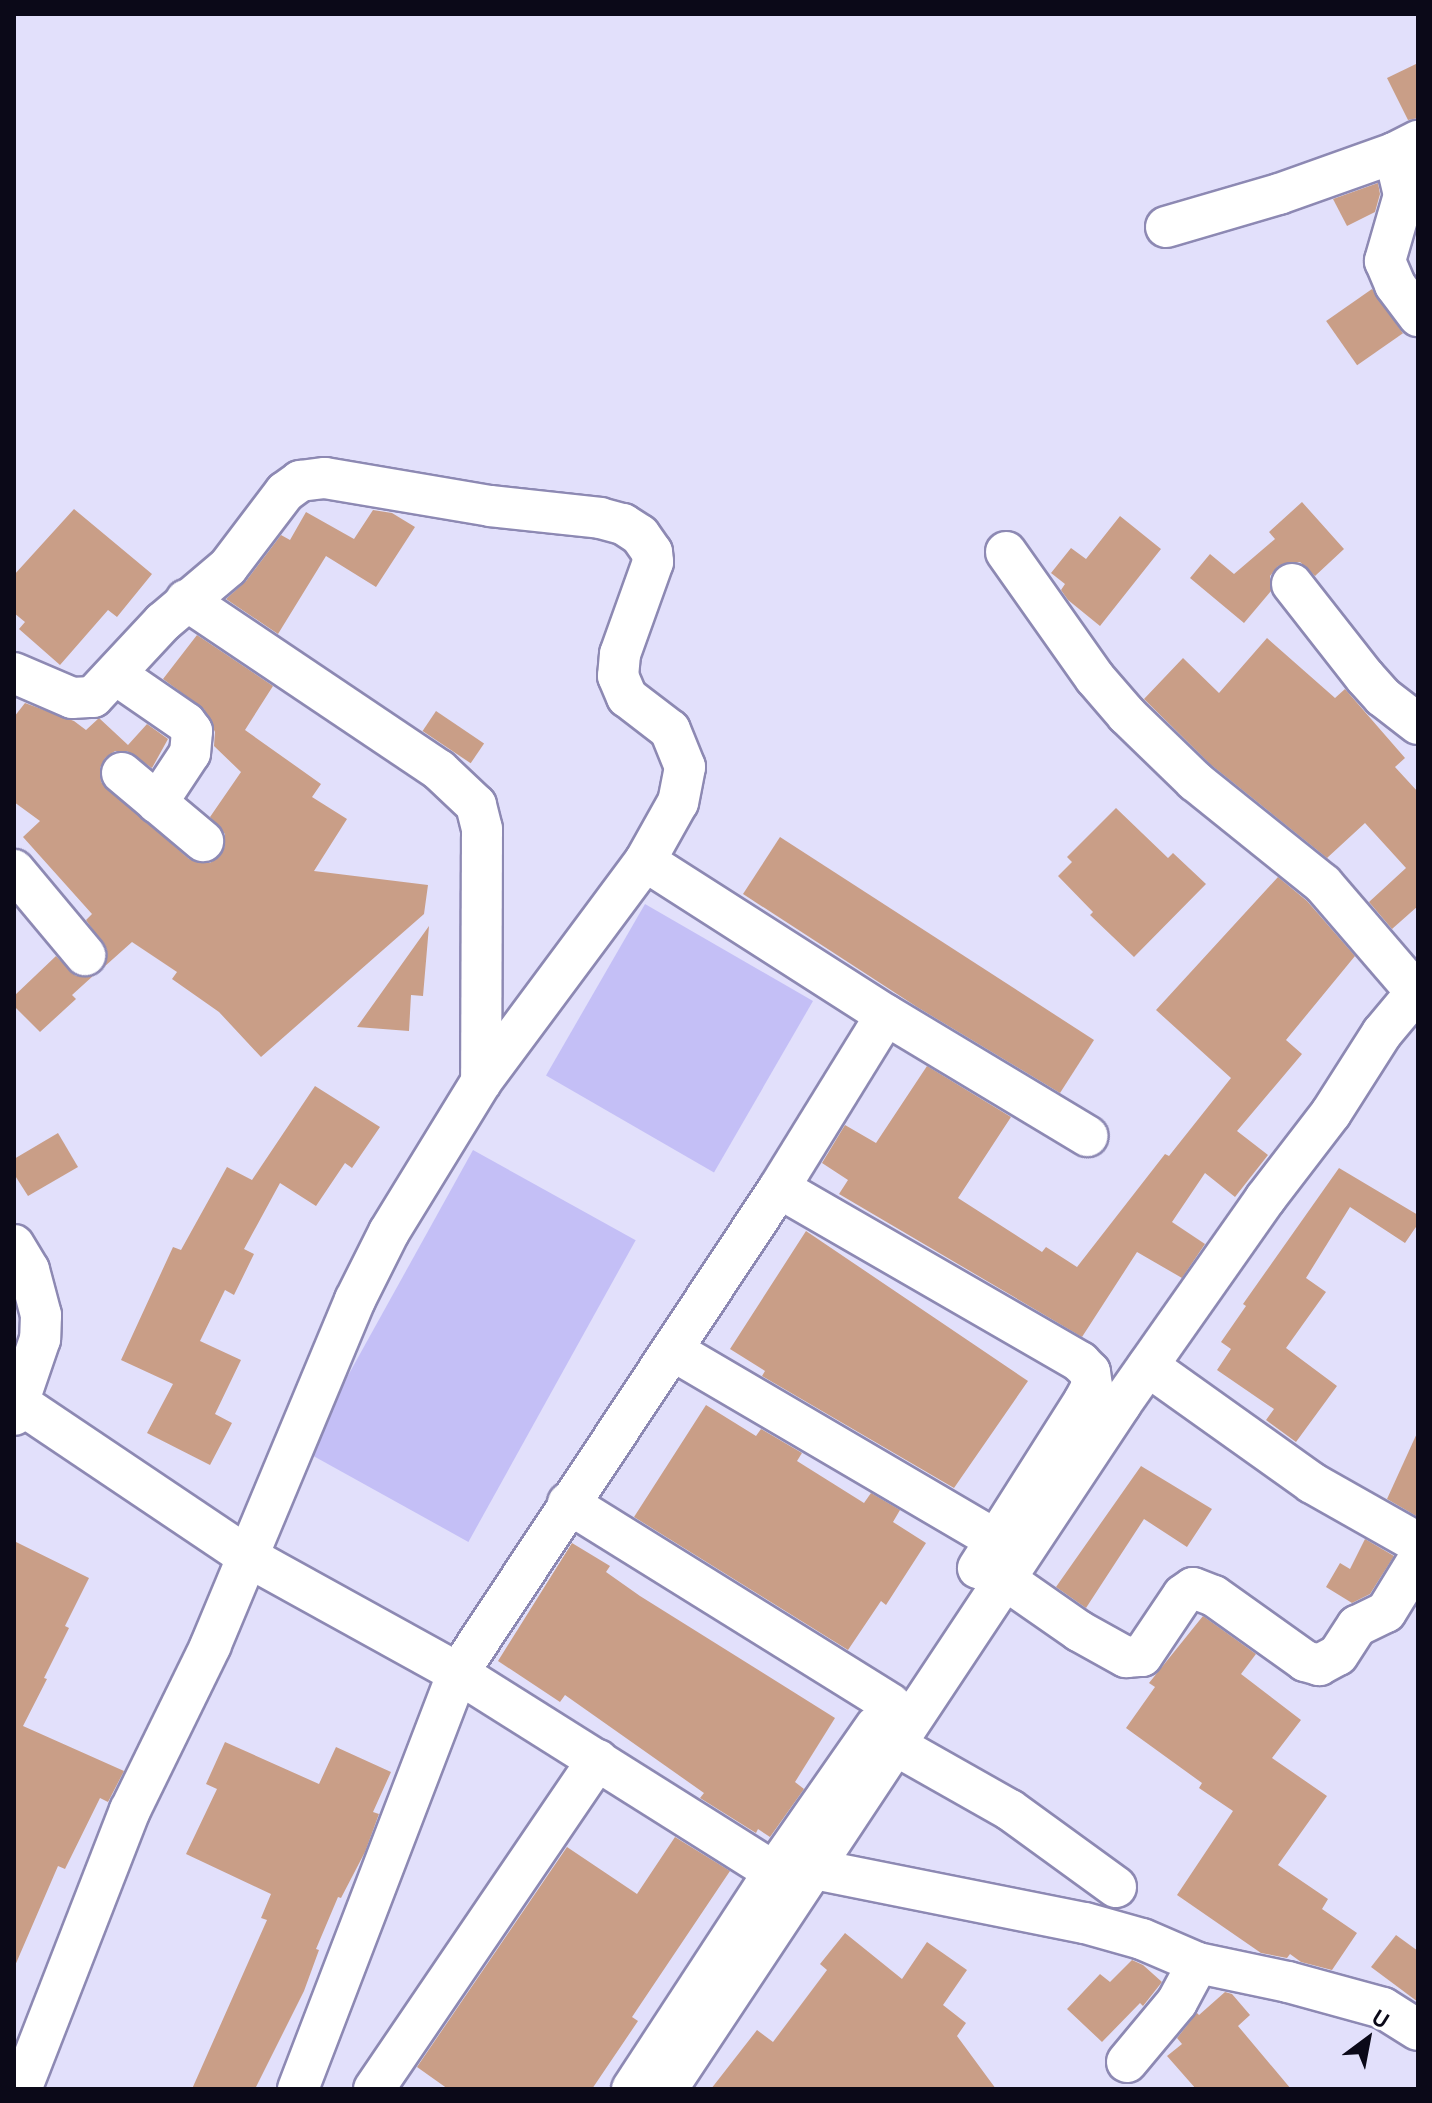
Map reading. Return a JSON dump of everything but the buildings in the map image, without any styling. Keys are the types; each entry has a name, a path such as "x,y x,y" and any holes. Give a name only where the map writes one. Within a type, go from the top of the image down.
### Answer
{"street":[{"path":"1166,227 1279,194 1406,147 1404,195 1385,261 1395,285 1418,316"},
{"path":"14,673 72,698 93,697 186,600 228,567 285,492 311,478 490,506 600,518 633,529 647,543 653,562 620,654 618,676 627,697 670,730 685,767 678,802 645,861 481,1082 389,1232 355,1300 211,1645 130,1810 21,2089"},
{"path":"632,2089 774,1872 891,1704 1148,1366 1265,1199 1331,1113 1382,1033 1417,991 1323,884 1195,781 1127,715 1095,678 1006,552"},
{"path":"1292,584 1383,697 1418,724"},
{"path":"186,600 439,770 476,805 482,829 481,1082"},
{"path":"115,674 186,723 192,731 190,753 157,803"},
{"path":"122,773 203,841"},
{"path":"645,861 886,1015 1087,1136"},
{"path":"14,870 85,955"},
{"path":"298,2089 458,1673 779,1188 886,1015"},
{"path":"667,2089 895,1745 1092,1386 1090,1372 1080,1362 779,1188"},
{"path":"14,1245 29,1270 41,1315 40,1339 16,1410 248,1557 458,1673 774,1872"},
{"path":"672,1350 999,1559 1079,1631 1126,1657 1142,1656 1183,1595 1193,1588 1214,1596 1305,1661 1319,1665 1338,1655 1357,1626 1386,1612 1418,1560"},
{"path":"1148,1366 1312,1483 1418,1543"},
{"path":"568,1503 891,1704"},
{"path":"895,1745 1010,1810 1116,1887"},
{"path":"374,2089 598,1760"},
{"path":"814,1869 1085,1923 1142,1939 1198,1963 1288,1982 1383,2008 1418,2030"},
{"path":"1127,2062 1177,2002 1198,1963"}],"shaded area":[{"path":"645,904 813,1001 714,1172 546,1075"},
{"path":"473,1150 636,1240 468,1542 306,1452"}]}
